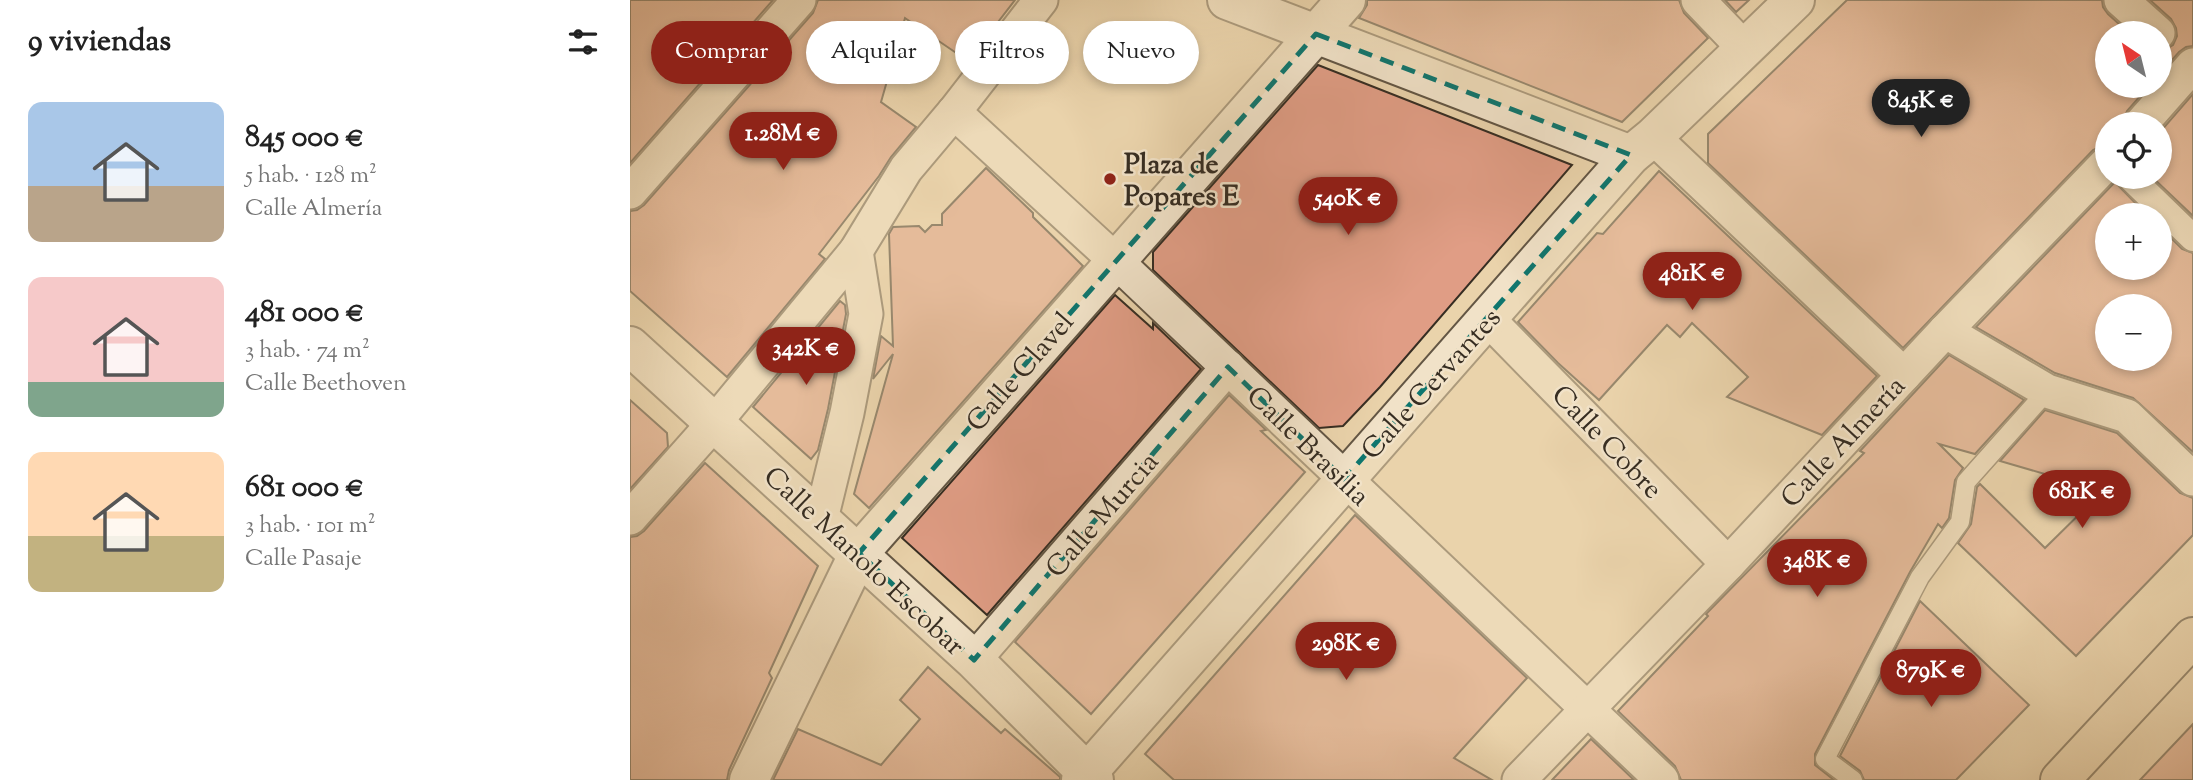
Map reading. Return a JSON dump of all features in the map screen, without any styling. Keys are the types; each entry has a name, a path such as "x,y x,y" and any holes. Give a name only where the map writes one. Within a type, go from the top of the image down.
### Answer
{"main road":[{"path":"2060,780 2193,637"}],"street":[{"path":"630,192 799,0"},
{"path":"630,518 715,422 856,251 906,169 1041,0"},
{"path":"1227,0 1316,34 1642,146 1904,375"},
{"name":"Calle Clavel","path":"748,780 859,553 1346,0"},
{"path":"1698,0 1744,48"},
{"name":"Calle Cervantes","path":"1087,778 1344,479 1642,146 1795,0"},
{"path":"2121,0 2144,21"},
{"path":"2152,112 2193,65 2172,46"},
{"name":"Calle Brasilia","path":"954,112 1116,261 1662,780"},
{"name":"Calle Almería","path":"1519,780 1728,564 1945,331 2095,175"},
{"path":"2142,189 2193,238"},
{"path":"821,519 847,413 866,314 856,251"},
{"name":"Calle Cobre","path":"1487,318 1728,564"},
{"path":"1945,331 2047,391 2127,416 2193,479"},
{"name":"Calle Manolo Escobar","path":"630,346 974,660 1087,778"},
{"name":"Calle Murcia","path":"974,660 1228,367"}],"lane":[{"path":"1853,780 1825,759 1920,577 1959,522 1966,482 2047,391"}],"highlighted area":[{"path":"1316,34 1631,155 1344,479 1228,367 974,660 859,553"}],"building":[{"path":"630,0 773,0 755,21 651,21 651,84 699,84 630,163"},
{"path":"818,0 1015,0 999,21 955,21 955,52 941,43 941,21 909,21 905,18 904,21 806,21 806,84 886,84 881,102 916,127 819,254 825,259 727,377 630,291 630,211 644,205 751,84 792,84 792,37 813,13"},
{"path":"1367,0 1679,0 1684,13 1708,38 1622,122 1359,18"},
{"path":"1725,0 1749,0 1736,12"},
{"path":"1847,0 2102,0 2103,7 2116,21 2095,21 2095,98 2138,98 2127,112 2095,112 2095,149 1903,348 1708,163 1708,134"},
{"path":"2150,0 2193,0 2193,46 2186,47 2172,60 2172,46 2177,36 2171,19"},
{"path":"1318,65 1572,165 1343,426 1319,428 1153,270 1153,252"},
{"path":"2193,94 2193,216 2165,189 2172,189 2172,118"},
{"path":"986,168 1083,266 869,508 854,494 893,354 873,379 881,336 893,346 889,234 893,227 919,226 925,232 932,225 942,225 942,214"},
{"path":"1659,171 1877,376 1822,435 1727,397 1748,377 1692,323 1680,337 1667,325 1599,400 1518,322 1597,233 1603,234"},
{"path":"2108,189 2122,189 2135,203 2095,203 2095,280 2172,280 2172,239 2182,249 2193,253 2193,452 2133,398 2055,373 1976,327"},
{"path":"1115,295 1153,329 1153,323 1201,369 987,615 902,538"},
{"path":"840,301 845,305 846,314 828,409 818,450 811,459 753,407"},
{"path":"1949,355 2024,400 1975,454 1939,444 1963,468 1955,480 1949,518 1942,528 1938,524 1910,572 1815,754 1815,765 1834,780 1681,780 1675,766 1618,711 1708,616 1706,614 1864,453 1860,451"},
{"path":"1229,395 1266,430 1261,431 1305,472 1091,714 1015,642"},
{"path":"630,400 667,433 668,447 630,489"},
{"path":"2045,410 2117,433 2180,493 2193,498 2193,535 2076,656 1958,543 1971,524 1977,487 1980,484 2045,548 2103,491 2000,461"},
{"path":"705,463 818,566 769,673 772,678 729,770 727,780 630,780 630,537 644,531"},
{"path":"1355,515 1527,678 1454,758 1492,780 1174,780 1145,754"},
{"path":"1920,601 2029,705 1956,780 1864,780 1860,771 1840,756"},
{"path":"928,667 1001,733 1005,729 1060,777 1060,780 773,780 798,729 881,765 920,719 900,700"},
{"path":"2193,724 2193,780 2140,780"},
{"path":"1591,739 1634,780 1552,780"}],"place":[{"name":"Plaza de Popares E","path":"1110,179"}]}
